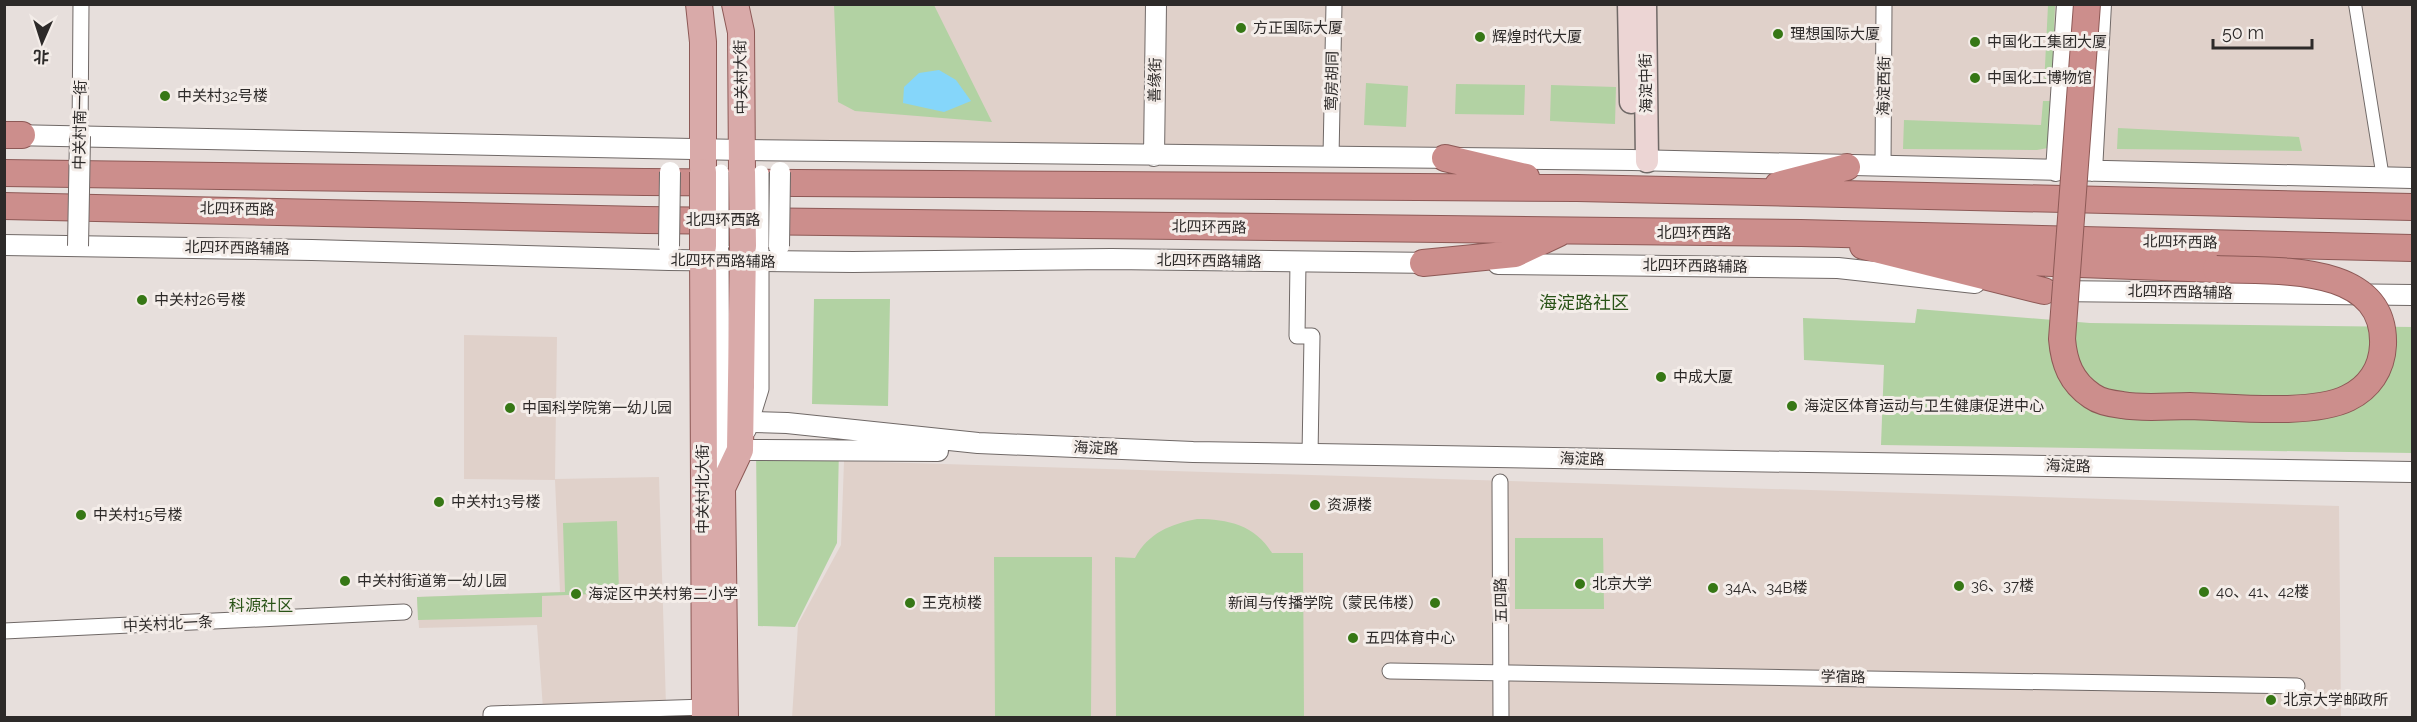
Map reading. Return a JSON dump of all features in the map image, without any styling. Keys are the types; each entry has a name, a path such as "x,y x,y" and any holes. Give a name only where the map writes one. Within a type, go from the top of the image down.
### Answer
{"highway":[{"path":"1918,258 2216,269 2317,274 2352,288 2374,306 2380,318 2383,349 2371,382 2346,399 2300,408 2122,405 2093,397 2074,380 2063,359 2062,339 2087,4"},
{"path":"1445,158 1576,188"},
{"path":"1750,193 1847,166"},
{"path":"4,173 644,182 1576,188 2412,207"},
{"name":"北四环西路","path":"4,206 645,220 1801,233 2412,248"},
{"path":"1423,263 1515,254 1561,232"},
{"path":"1801,233 1918,258 2044,291"}],"main road":[{"name":"中关村大街","path":"699,4 703,42 736,166 741,254"},
{"name":"中关村大街","path":"735,4 741,32 736,166 741,254"},
{"name":"海淀中街","path":"1629,4 1639,160"},
{"name":"海淀中街","path":"1639,160 1645,4"},
{"name":"中关村北大街","path":"711,714 722,488 740,450 741,254"},
{"name":"中关村北大街","path":"711,714 741,254"}],"street":[{"name":"中关村南一街","path":"78,246 81,4"},
{"name":"中关村大街","path":"689,4 703,42"},
{"path":"741,32 744,4"},
{"name":"善缘街","path":"1154,156 1156,4"},
{"name":"莺房胡同","path":"1331,157 1334,4"},
{"name":"海淀西街","path":"1883,167 1884,4"},
{"path":"2057,162 2067,4"},
{"path":"2092,164 2101,4"},
{"path":"2355,4 2383,178"},
{"path":"10,135 670,147 736,166 780,149 1154,156 1639,160 1883,167 2057,162 2412,178"},
{"path":"669,253 670,147"},
{"path":"736,166 780,149"},
{"path":"736,166 741,254"},
{"name":"北四环西路辅路","path":"4,245 1838,268 2044,291 2412,295"},
{"name":"中关村北大街","path":"740,450 752,422 761,389 741,254"},
{"name":"中关村北大街","path":"722,488 741,254"},
{"path":"1298,261 1298,336 1312,336 1310,455"},
{"name":"海淀路","path":"752,422 786,423 978,443 1310,455 2412,472"},
{"path":"740,450 959,451 978,443"},
{"name":"五四路","path":"1500,482 1501,717"},
{"name":"中关村北一条","path":"4,631 404,612"},
{"name":"学宿路","path":"1390,671 1502,671 2297,686"},
{"path":"491,717 491,714 711,714"}],"shaded area":[{"path":"744,5 2412,5 2412,178 742,150"},
{"name":"海淀区中关村第二小学","path":"464,335 557,337 555,479 659,477 666,705 543,709 537,625 419,628 417,597 560,592 555,480 464,479"},
{"name":"北京大学","path":"844,461 2339,506 2341,717 792,718 798,624 841,545"}],"green space":[{"path":"834,5 934,5 992,122 855,111 838,102"},
{"path":"2048,5 2055,5 2052,86 2044,86"},
{"path":"1366,83 1408,86 1406,127 1364,125"},
{"path":"1456,84 1525,85 1524,115 1455,114"},
{"path":"1551,85 1616,87 1615,124 1550,121"},
{"path":"2043,101 2051,101 2048,148 2037,150 1903,149 1904,120 2041,125"},
{"path":"2118,128 2299,137 2302,151 2117,149"},
{"path":"814,299 890,299 888,406 812,404"},
{"path":"1917,309 2090,323 2412,327 2412,453 1881,445 1884,365 1804,360 1803,318 1915,323"},
{"path":"756,447 839,447 837,543 795,627 758,626"},
{"path":"1197,519 1230,522 1249,530 1272,553 1303,553 1304,717 1116,717 1115,557 1135,558 1140,549 1153,536 1169,527"},
{"path":"617,521 619,593 542,596 542,617 418,620 417,597 565,592 563,523"},
{"path":"1515,538 1603,538 1604,609 1515,609"},
{"path":"994,557 1092,557 1091,717 995,717"}],"water":[{"path":"939,70 956,80 971,101 944,112 903,103 904,87 919,73"}],"place":[{"name":"方正国际大厦","path":"1241,28"},
{"name":"理想国际大厦","path":"1778,34"},
{"name":"辉煌时代大厦","path":"1480,37"},
{"name":"中国化工集团大厦","path":"1975,42"},
{"name":"中国化工博物馆","path":"1975,78"},
{"name":"中关村32号楼","path":"165,96"},
{"name":"中关村26号楼","path":"142,300"},
{"name":"中成大厦","path":"1661,377"},
{"name":"海淀区体育运动与卫生健康促进中心","path":"1792,406"},
{"name":"中国科学院第一幼儿园","path":"510,408"},
{"name":"中关村13号楼","path":"439,502"},
{"name":"资源楼","path":"1315,505"},
{"name":"中关村15号楼","path":"81,515"},
{"name":"中关村街道第一幼儿园","path":"345,581"},
{"name":"北京大学","path":"1580,584"},
{"name":"36、37楼","path":"1959,586"},
{"name":"34A、34B楼","path":"1713,588"},
{"name":"40、41、42楼","path":"2204,592"},
{"name":"海淀区中关村第二小学","path":"576,594"},
{"name":"王克桢楼","path":"910,603"},
{"name":"新闻与传播学院（蒙民伟楼）","path":"1435,603"},
{"name":"五四体育中心","path":"1353,638"},
{"name":"北京大学邮政所","path":"2271,700"}],"district":[{"name":"海淀路社区","path":"1584,303"},
{"name":"科源社区","path":"261,605"}]}
